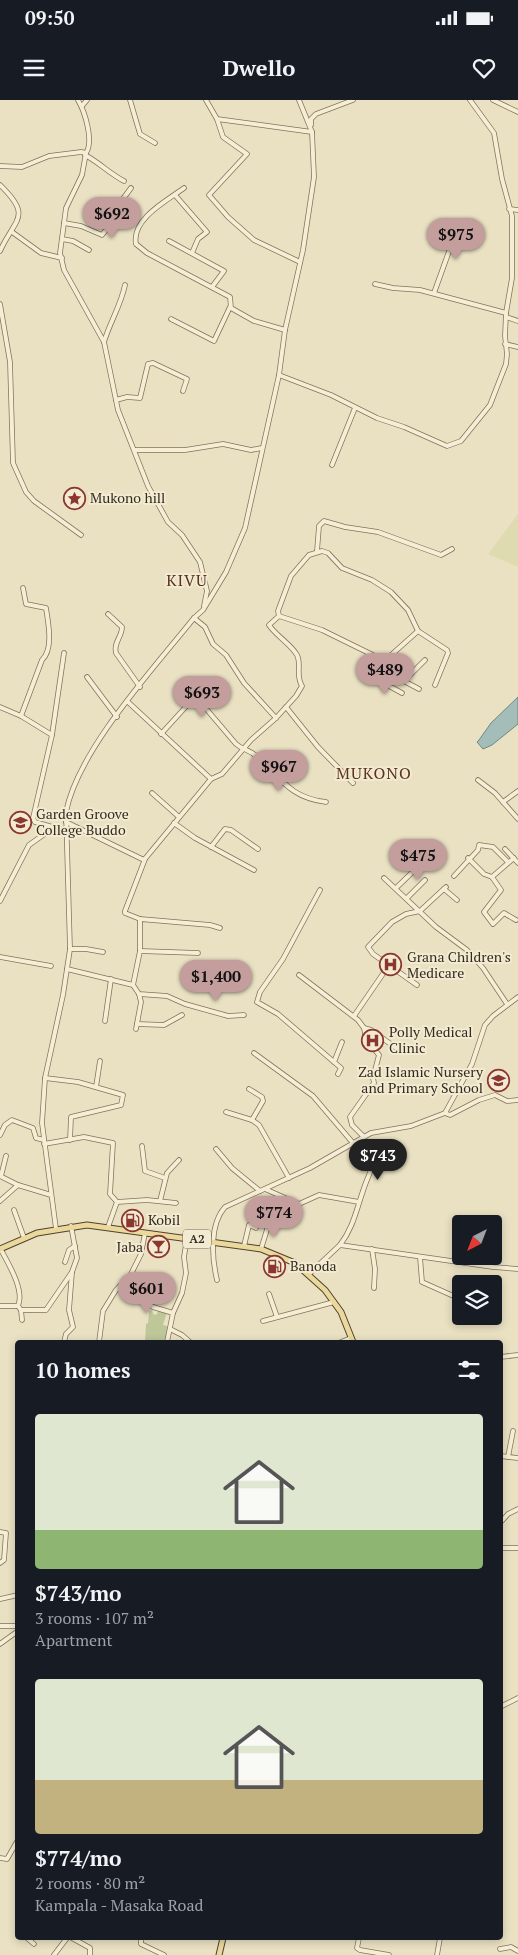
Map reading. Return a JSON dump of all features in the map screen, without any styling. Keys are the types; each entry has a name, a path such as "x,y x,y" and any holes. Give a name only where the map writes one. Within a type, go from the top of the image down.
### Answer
{"main road":[{"name":"A2","path":"0,1249 24,1238 71,1226 108,1227 261,1249 295,1263 309,1274 334,1302 352,1340"},
{"path":"219,1955 221,1940"}],"street":[{"path":"78,100 82,106 88,127 88,148 82,175 71,196 64,223 62,258 68,279 104,342 116,400 125,431 135,450 148,486 158,506 200,562 207,591 203,610"},
{"path":"82,106 87,100"},
{"path":"130,100 140,134 154,143"},
{"path":"206,100 217,119 223,137 247,154 209,195 254,240 300,262"},
{"path":"299,100 311,130"},
{"path":"56,1229 42,1123 45,1078 68,969 70,949 66,832 68,799 78,773 128,702 194,618 203,610 234,557 245,528 279,375 285,330 300,262 314,178 311,119 316,114 353,100"},
{"path":"279,375 304,383 355,408 447,446 457,444 471,430 490,405 506,364 506,315 512,278 510,209 494,133 470,100"},
{"path":"493,100 518,112"},
{"path":"217,119 311,130"},
{"path":"0,166 22,167 49,156 81,152 124,181"},
{"path":"0,185 18,206 19,214 12,232 0,251"},
{"path":"64,223 81,226 102,235 106,230 111,215 131,188"},
{"path":"171,319 214,341 230,307 231,298 147,253 135,243 141,224 149,215 184,188"},
{"path":"175,195 207,232 198,239 192,253"},
{"path":"510,209 518,210"},
{"path":"434,293 460,221"},
{"path":"12,232 41,253 62,258"},
{"path":"62,240 72,241 89,250"},
{"path":"169,241 224,271 212,287"},
{"path":"512,247 518,248"},
{"path":"375,284 434,293 518,320"},
{"path":"104,342 125,285"},
{"path":"0,304 10,362 13,463 26,492 34,501 81,535"},
{"path":"230,307 254,321 285,330"},
{"path":"505,344 518,347"},
{"path":"116,400 127,397 140,398 148,364 152,363 187,379 182,391"},
{"path":"332,465 355,408"},
{"path":"135,450 185,450 223,444 251,450 262,448"},
{"path":"317,551 319,524 324,521 345,527 378,532 441,555 452,549"},
{"path":"279,616 278,611 291,576 309,555 317,551 328,553 342,568 372,580 392,592 408,610 418,631 448,653 435,685"},
{"path":"21,716 42,660 46,656 49,642 46,608 26,604 23,588"},
{"path":"108,614 122,627 120,636 114,646 116,653 140,687"},
{"path":"279,616 322,630 371,655 385,659"},
{"path":"220,928 210,925 140,919 125,913 125,910 145,859 211,779 222,774 286,707 302,686 297,674 299,661 296,652 269,626 279,616"},
{"path":"194,618 205,627 213,644 226,655 244,683 276,718"},
{"path":"385,659 418,631"},
{"path":"64,653 52,735 33,818 36,823 66,832"},
{"path":"385,659 386,664 378,680 402,693"},
{"path":"404,681 425,660"},
{"path":"383,670 419,690"},
{"path":"88,677 117,717"},
{"path":"161,734 192,700 197,698 243,750 254,754 283,784 301,796 326,802"},
{"path":"128,702 211,779"},
{"path":"0,707 21,716 52,735"},
{"path":"286,707 318,747 353,783"},
{"path":"478,780 518,818"},
{"path":"503,802 518,791"},
{"path":"152,793 179,817"},
{"path":"66,822 129,854 145,859"},
{"path":"174,824 254,870"},
{"path":"0,901 29,845 52,828"},
{"path":"211,847 225,829 231,830 258,849"},
{"path":"454,876 468,858 478,850 479,845 493,847 508,862"},
{"path":"505,849 518,863"},
{"path":"468,858 484,874 492,877 501,890 484,912 486,916 493,924 504,913 516,920"},
{"path":"492,877 514,858"},
{"path":"396,888 426,859"},
{"path":"384,878 475,959 507,1004"},
{"path":"407,898 425,880"},
{"path":"417,985 370,951 368,947 392,922 406,914 420,911 445,888 457,900"},
{"path":"320,890 283,960 260,992 257,1002 278,1014 341,1068 338,1074"},
{"path":"133,985 140,951 140,919"},
{"path":"70,949 103,952"},
{"path":"140,951 198,953"},
{"path":"0,957 51,966"},
{"path":"354,1016 389,965"},
{"path":"68,969 133,985 141,998 136,1029"},
{"path":"299,975 354,1016 364,1028 366,1039 379,1055 373,1078 374,1083 350,1117 352,1125 364,1137"},
{"path":"105,1021 111,979"},
{"path":"139,994 167,996 184,1004 228,1016 244,1015"},
{"path":"445,1113 472,1064 485,1026 507,1004 518,997"},
{"path":"137,1024 164,1025 182,1015"},
{"path":"364,1028 371,1030 399,1050"},
{"path":"334,1062 342,1042"},
{"path":"254,1053 313,1096 353,1143"},
{"path":"96,1087 100,1061"},
{"path":"45,1078 78,1082 122,1094 121,1105 71,1116 70,1140"},
{"path":"249,1088 262,1097 263,1102 252,1120"},
{"path":"217,1280 214,1267 213,1242 220,1214 225,1207 310,1168 371,1133 411,1126 445,1113 450,1115 480,1100 495,1095 507,1102 518,1100"},
{"path":"226,1112 252,1120 266,1134 289,1178"},
{"path":"0,1135 5,1125 12,1120 33,1128 36,1138 44,1142 94,1138 113,1143 110,1194 117,1202"},
{"path":"142,1146 145,1171 165,1178"},
{"path":"216,1149 232,1168 262,1190 299,1204 319,1195 359,1202"},
{"path":"309,1274 340,1245 355,1219 359,1202 373,1171 376,1154"},
{"path":"6,1156 1,1176 18,1185 51,1195"},
{"path":"160,1201 165,1178 179,1160"},
{"path":"0,1201 18,1185"},
{"path":"117,1202 160,1201 176,1203"},
{"path":"108,1227 117,1202"},
{"path":"14,1210 24,1238"},
{"path":"261,1249 269,1223"},
{"path":"244,1246 249,1225 256,1228"},
{"path":"0,1306 46,1310 72,1272 77,1258 71,1226"},
{"path":"99,1340 103,1311 135,1267 141,1254 144,1233"},
{"path":"168,1340 173,1313 185,1280 184,1257 187,1237"},
{"path":"340,1245 518,1269"},
{"path":"65,1262 69,1250 74,1246"},
{"path":"0,1249 17,1283 22,1320"},
{"path":"372,1249 375,1269 374,1288"},
{"path":"420,1257 422,1282 452,1295"},
{"path":"64,1340 66,1334 73,1327 69,1310 72,1272"},
{"path":"120,1286 153,1307 173,1313"},
{"path":"269,1294 277,1317"},
{"path":"263,1321 334,1302"},
{"path":"170,1330 182,1335 188,1340"},
{"path":"503,1356 518,1355"},
{"path":"508,1457 512,1431"},
{"path":"503,1456 518,1458"},
{"path":"503,1520 508,1514 518,1509"},
{"path":"0,1532 6,1532 4,1560 0,1563"},
{"path":"503,1548 518,1548"},
{"path":"0,1599 15,1596"},
{"path":"0,1626 15,1626"},
{"path":"0,1644 15,1632"},
{"path":"503,1706 518,1698"},
{"path":"0,1858 7,1858 15,1845"},
{"path":"29,1940 34,1944"},
{"path":"54,1955 65,1940"},
{"path":"76,1940 90,1948 90,1955"},
{"path":"140,1940 141,1944 164,1955"},
{"path":"359,1940 357,1948 360,1950 389,1955"},
{"path":"438,1955 440,1940"},
{"path":"500,1950 511,1947 518,1951"}],"shaded area":[{"path":"518,514 518,567 488,554"}],"green space":[{"path":"152,1309 153,1314 156,1315 159,1310 167,1312 163,1325 170,1327 166,1340 145,1340 149,1312"}],"water":[{"path":"518,697 518,724 492,745 483,749 477,742 491,723"}],"place":[{"name":"Mukono hill","path":"74,498"},
{"name":"Garden Groove College Buddo","path":"20,822"},
{"name":"Grana Children's Medicare","path":"391,965"},
{"name":"Polly Medical Clinic","path":"373,1040"},
{"name":"Zad Islamic Nursery and Primary School","path":"499,1080"},
{"name":"Kobil","path":"132,1220"},
{"name":"Jaba","path":"159,1247"},
{"name":"Banoda","path":"274,1266"}],"district":[{"name":"KIVU","path":"187,580"},
{"name":"MUKONO","path":"374,773"}]}
